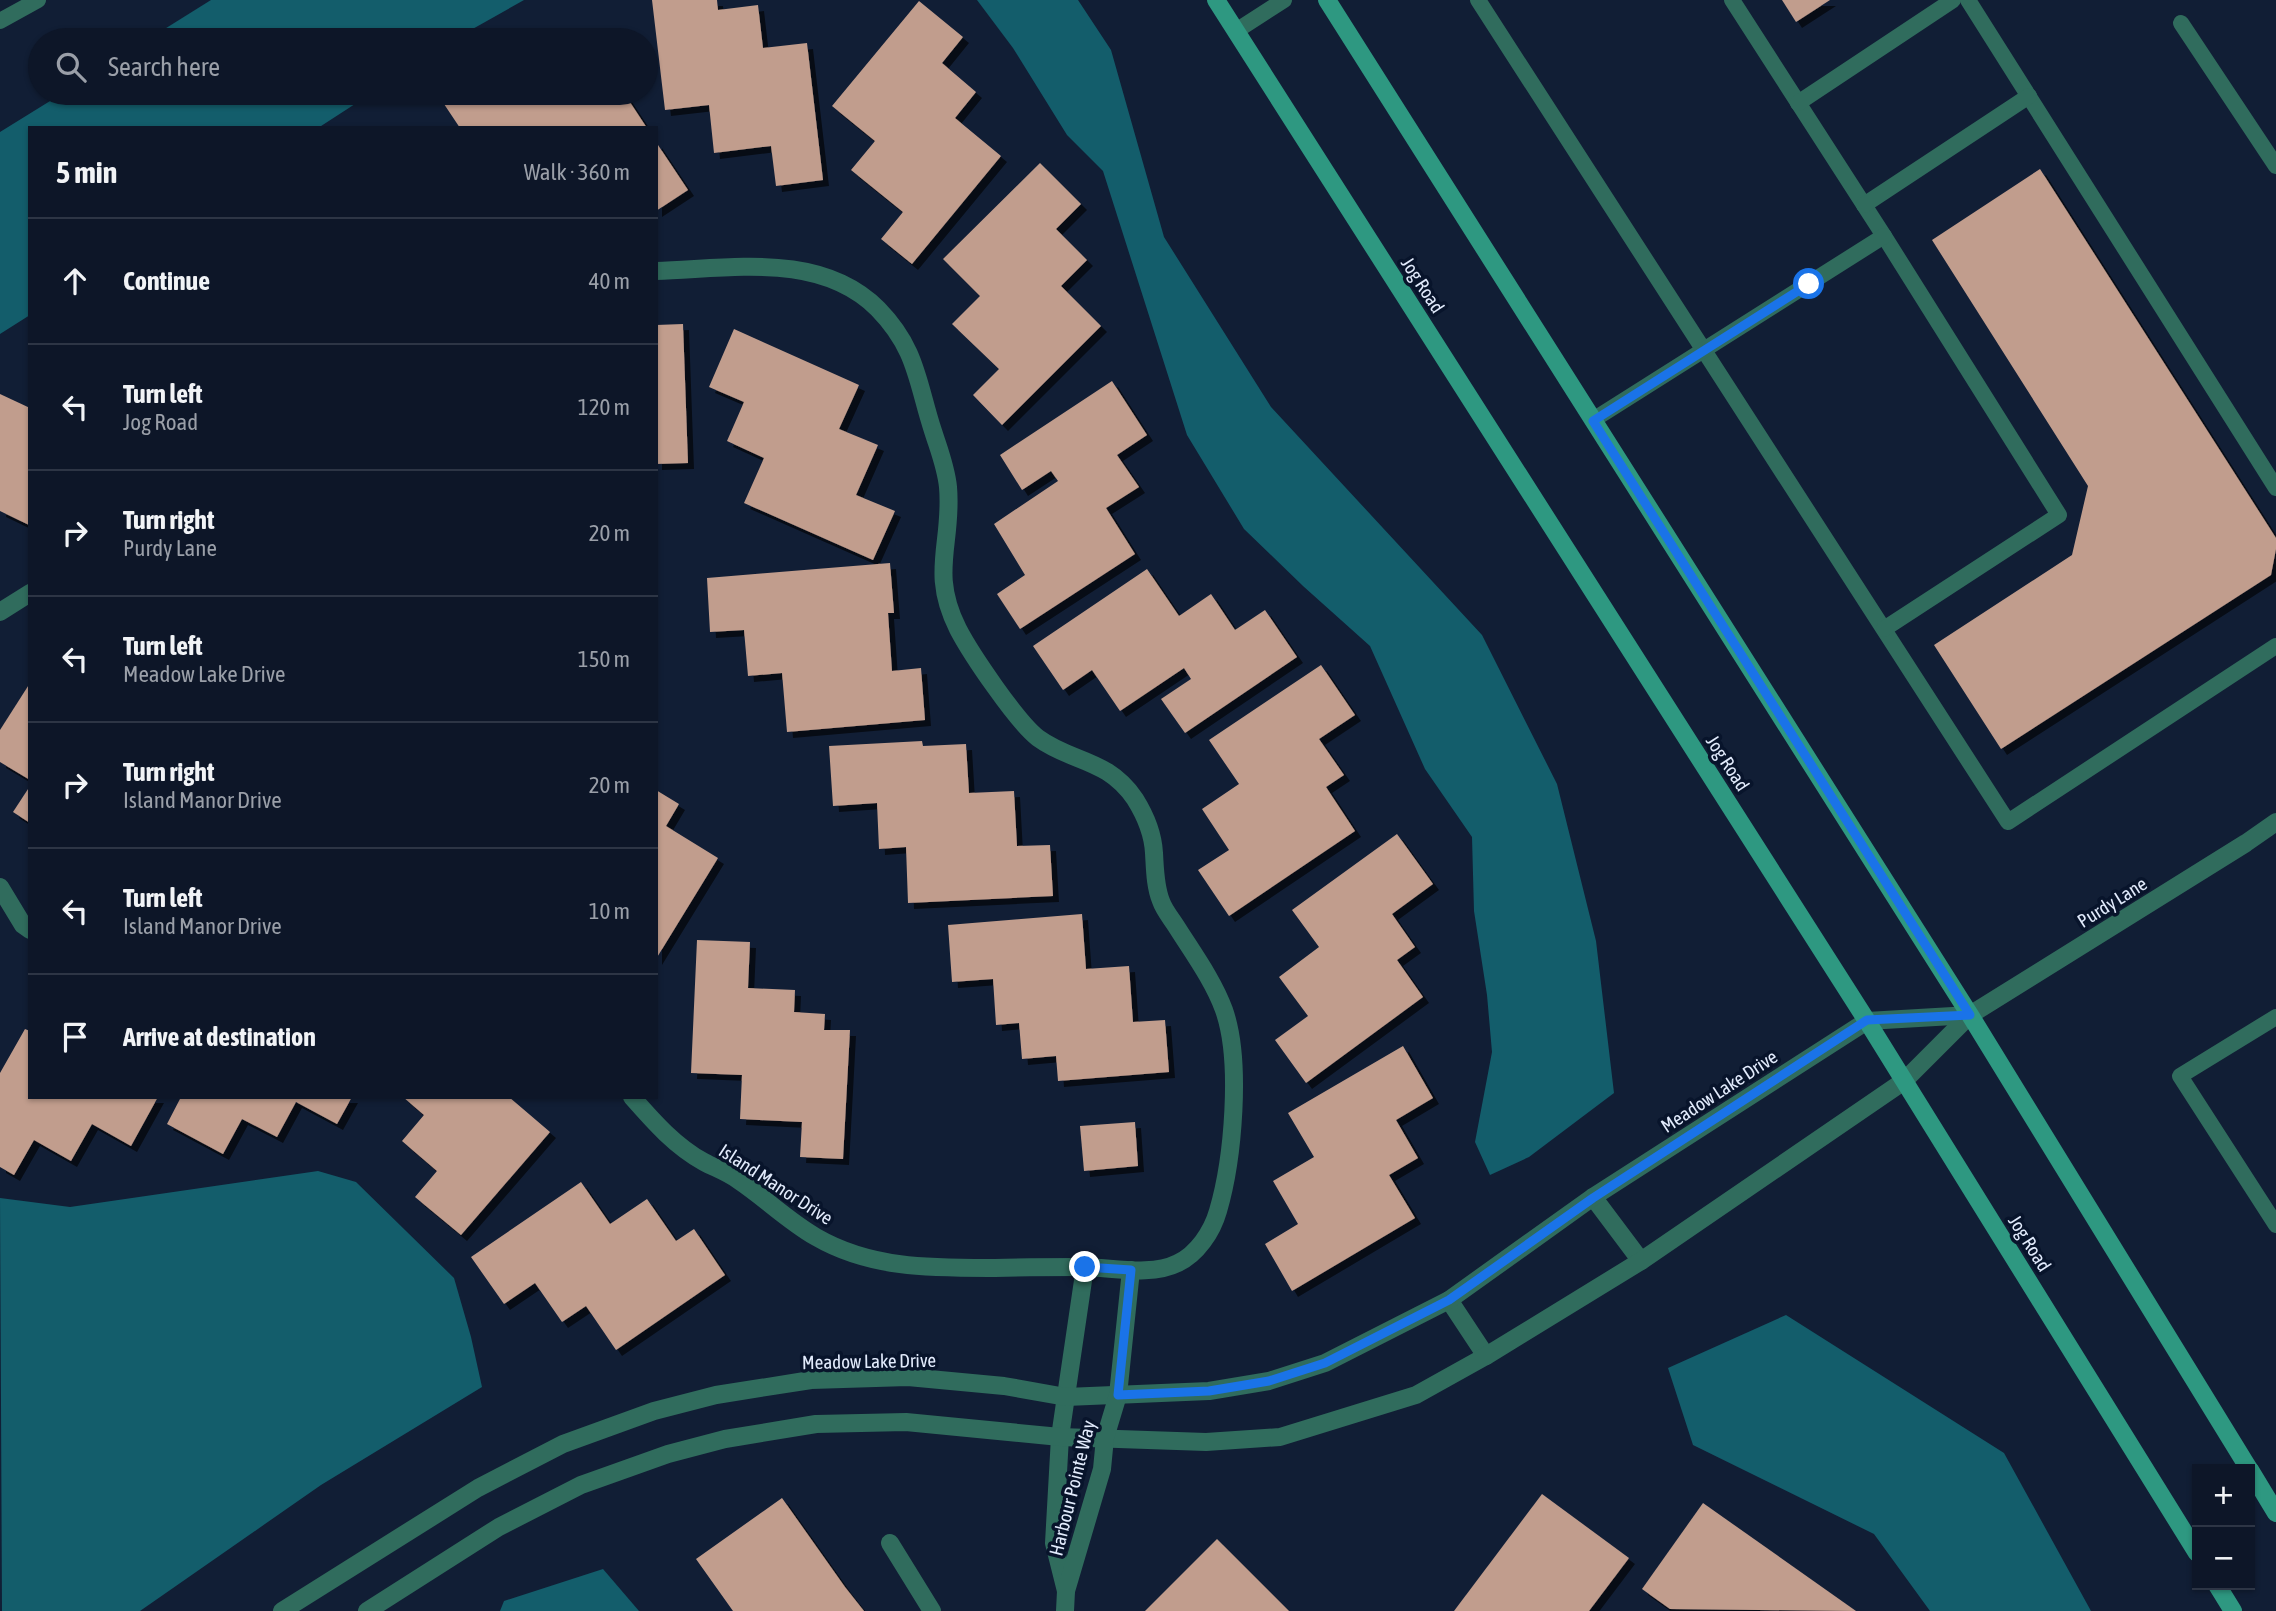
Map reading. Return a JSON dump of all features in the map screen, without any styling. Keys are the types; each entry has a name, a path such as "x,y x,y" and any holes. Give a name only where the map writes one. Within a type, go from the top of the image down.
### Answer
{"main road":[{"name":"Jog Road","path":"1216,0 1867,1020 2192,1545"},
{"path":"1327,0 1970,1015 2245,1464"},
{"path":"2255,1480 2276,1513"},
{"path":"2220,1590 2233,1611"}],"street":[{"name":"Island Manor Drive","path":"634,1099 657,1126 681,1147 706,1164 730,1174 794,1223 844,1251 901,1266 1147,1270 1175,1265 1198,1250 1218,1215 1231,1141 1231,1041 1224,1011 1209,979 1161,903 1155,875 1154,847 1146,820 1133,796 1113,775 1089,760 1038,738 1018,718 961,635 948,608 942,579 948,486 918,375 908,349 893,326 874,305 852,289 827,277 801,270 770,268 658,271"},
{"path":"0,612 28,594"},
{"name":"Purdy Lane","path":"1905,1081 1970,1015 2234,851 2276,822"},
{"path":"0,887 23,925 28,929"},
{"name":"Purdy Lane","path":"1867,1020 1970,1015"},
{"name":"Meadow Lake Drive","path":"282,1611 478,1488 563,1444 654,1411 716,1395 811,1380 908,1377 1004,1386 1066,1397 1209,1391 1269,1381 1325,1363 1449,1300 1593,1198 1867,1020"},
{"path":"367,1611 499,1527 581,1485 668,1454 725,1439 816,1424 906,1422 1060,1437 1206,1442 1280,1437 1416,1395 1486,1356 1641,1261 1905,1081"},
{"path":"1593,1198 1641,1261"},
{"path":"1066,1397 1085,1267"},
{"path":"1118,1395 1131,1270"},
{"path":"1449,1300 1486,1356"},
{"name":"Harbour Pointe Way","path":"1065,1611 1066,1591 1102,1469 1105,1438 1118,1395"},
{"name":"Harbour Pointe Way","path":"1066,1397 1060,1437 1054,1543 1066,1591"},
{"path":"890,1543 932,1611"}],"lane":[{"path":"0,21 38,0"},
{"path":"1236,31 1284,0"},
{"path":"1478,0 2008,822 2276,646"},
{"path":"1732,0 2059,515 1884,629"},
{"path":"1798,103 1953,0"},
{"path":"1968,0 2276,488"},
{"path":"2181,23 2276,166"},
{"path":"1864,205 2029,96"},
{"path":"1593,421 1884,236"},
{"path":"2276,1017 2180,1076 2276,1225"}],"shaded area":[{"path":"211,0 524,0 474,28 166,28"},
{"path":"977,0 1078,0 1111,50 1164,237 1271,407 1482,635 1557,784 1596,941 1614,1093 1529,1157 1490,1175 1475,1142 1492,1052 1487,995 1474,911 1472,837 1425,769 1370,646 1244,529 1187,435 1103,171 1067,135 1013,48"},
{"path":"44,105 353,105 321,126 28,126 28,316 0,334 0,132"},
{"path":"318,1171 356,1182 454,1278 482,1387 321,1485 140,1611 2,1611 0,1198 70,1207"},
{"path":"1786,1315 2004,1453 2091,1611 1930,1611 1874,1534 1693,1445 1668,1368"},
{"path":"603,1569 639,1611 500,1611 504,1601"}],"building":[{"path":"652,0 717,0 718,10 758,5 763,48 807,43 823,180 776,186 771,146 714,153 709,105 665,110 658,28 655,28"},
{"path":"1782,0 1830,0 1796,22"},
{"path":"919,1 963,37 942,63 976,92 955,118 1001,156 912,264 881,239 903,212 851,170 875,141 832,106"},
{"path":"445,105 632,105 646,126 459,126"},
{"path":"658,145 688,190 658,210"},
{"path":"1040,163 1081,204 1056,229 1087,260 1061,286 1101,326 1002,425 973,395 999,369 952,324 980,296 943,259"},
{"path":"2040,169 2276,538 2276,549 2271,575 2001,749 1934,645 2072,555 2088,486 1932,240"},
{"path":"683,324 688,463 658,464 658,325"},
{"path":"734,329 859,385 839,429 878,445 856,495 895,511 873,560 744,503 764,458 727,441 744,402 709,387"},
{"path":"1112,381 1147,435 1117,455 1139,487 1106,508 1135,554 1020,629 997,594 1025,575 994,524 1058,481 1051,471 1022,490 1000,455"},
{"path":"0,394 28,407 28,525 0,511"},
{"path":"890,563 894,613 888,613 892,671 921,668 925,720 787,732 782,673 748,676 744,630 710,632 707,578"},
{"path":"1147,569 1179,616 1211,594 1235,630 1265,610 1297,657 1185,733 1161,699 1191,679 1184,668 1120,711 1092,670 1063,690 1033,646"},
{"path":"1321,665 1355,715 1319,739 1344,775 1326,787 1355,831 1229,916 1198,870 1229,850 1202,809 1239,784 1209,740"},
{"path":"28,686 28,779 0,762 0,730"},
{"path":"922,741 923,746 966,744 969,793 1014,791 1017,846 1050,845 1053,896 908,903 906,847 879,849 877,803 833,806 829,746"},
{"path":"28,789 28,822 13,812"},
{"path":"658,791 679,804 666,826 718,858 658,956"},
{"path":"1397,834 1433,884 1392,914 1415,947 1397,960 1423,997 1306,1083 1275,1040 1308,1016 1279,977 1319,947 1292,910"},
{"path":"1082,914 1086,969 1129,966 1133,1022 1165,1020 1169,1072 1058,1081 1056,1056 1022,1059 1019,1023 996,1025 993,979 952,982 948,925"},
{"path":"697,940 750,942 748,988 795,990 794,1012 825,1014 824,1030 850,1030 843,1159 800,1157 802,1122 740,1119 742,1075 691,1073"},
{"path":"25,1029 28,1030 28,1099 157,1099 131,1146 92,1124 71,1161 34,1140 14,1175 0,1167 0,1073"},
{"path":"1403,1046 1433,1098 1396,1120 1418,1158 1389,1175 1415,1218 1292,1291 1265,1244 1298,1224 1273,1181 1314,1157 1288,1113"},
{"path":"180,1099 351,1099 337,1124 296,1102 277,1137 242,1119 223,1154 167,1124"},
{"path":"405,1099 511,1099 550,1132 461,1235 415,1197 437,1171 402,1141 424,1115"},
{"path":"1135,1122 1138,1166 1084,1171 1080,1126"},
{"path":"581,1182 610,1224 647,1199 676,1241 694,1229 725,1275 616,1350 586,1306 562,1322 535,1283 504,1304 471,1257"},
{"path":"1542,1494 1629,1558 1589,1611 1454,1611"},
{"path":"782,1498 864,1611 733,1611 696,1559"},
{"path":"1703,1503 1856,1611 1670,1609 1642,1589"},
{"path":"1217,1539 1289,1611 1145,1611"}],"route":[{"path":"1085,1267 1131,1270 1118,1395 1209,1391 1269,1381 1325,1363 1449,1300 1593,1198 1867,1020 1970,1015 1593,421 1809,284"}]}
